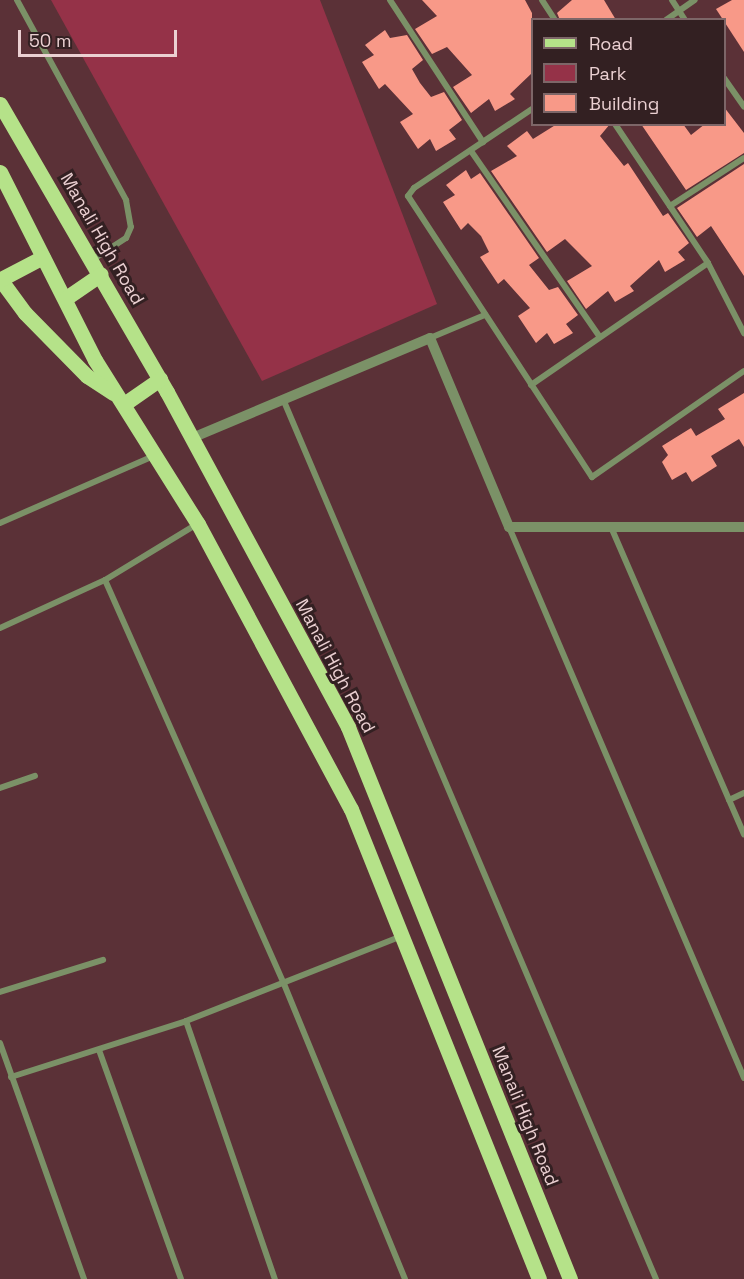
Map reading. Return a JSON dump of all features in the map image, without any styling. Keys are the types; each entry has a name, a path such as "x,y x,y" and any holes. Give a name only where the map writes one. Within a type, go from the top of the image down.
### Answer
{"main road":[{"name":"Manali High Road","path":"0,104 101,274 348,727 570,1279"},
{"path":"0,172 7,201 66,298 95,360 198,524 310,727 351,809 539,1279"},
{"path":"42,257 0,279 25,313 87,376 122,401"},
{"path":"66,298 101,274"},
{"path":"122,401 159,379"}],"street":[{"path":"17,0 126,200 131,227 126,238 92,260"},
{"path":"390,0 483,142"},
{"path":"542,0 554,18"},
{"path":"672,0 684,18"},
{"path":"669,18 695,0"},
{"path":"726,81 744,107"},
{"path":"531,110 414,188 408,196 592,477 744,371"},
{"path":"616,126 708,263 744,333"},
{"path":"471,151 599,336"},
{"path":"670,206 744,158"},
{"path":"531,386 599,336 708,263"},
{"path":"192,438 485,315"},
{"path":"430,338 744,1078"},
{"path":"284,399 656,1279"},
{"path":"0,523 155,455"},
{"path":"0,628 105,580 198,524"},
{"path":"509,527 744,527"},
{"path":"611,527 744,834"},
{"path":"105,580 284,984 405,1279"},
{"path":"0,788 35,776"},
{"path":"729,800 744,793"},
{"path":"11,1077 186,1021 403,936"},
{"path":"0,992 103,960"},
{"path":"186,1021 275,1279"},
{"path":"0,1043 84,1279"},
{"path":"99,1050 182,1279"}],"green space":[{"path":"51,0 320,0 437,304 262,381"}],"building":[{"path":"422,0 525,0 532,13 531,74 510,94 515,99 495,111 489,99 471,113 453,87 472,75 447,47 432,54 415,29 437,16"},
{"path":"572,0 604,0 615,18 559,18 557,13"},
{"path":"732,0 744,0 744,52 726,24 726,18 722,18 716,9"},
{"path":"385,30 390,38 407,35 423,60 412,69 420,83 431,97 444,92 462,120 449,130 456,139 436,151 430,139 418,149 400,122 413,114 385,84 379,89 362,62 374,55 365,45"},
{"path":"726,110 744,133 744,153 686,190 642,126 684,126 691,135 702,126 726,126"},
{"path":"554,126 608,126 600,136 624,166 628,163 663,216 668,213 689,243 678,252 685,260 665,272 659,260 630,286 634,291 615,302 608,291 586,309 567,281 592,266 565,239 547,252 491,171 517,156 507,146 527,131 533,139"},
{"path":"744,164 744,276 711,226 697,237 677,208"},
{"path":"466,170 471,179 480,173 539,258 529,265 549,290 558,287 578,315 566,324 573,333 554,344 547,333 536,343 518,316 530,308 504,279 498,284 480,257 489,252 481,236 468,223 461,230 443,202 455,195 446,185"},
{"path":"744,393 744,447 739,439 711,456 717,466 692,482 686,472 672,480 662,462 668,455 662,446 691,428 696,436 725,419 718,409"}]}
